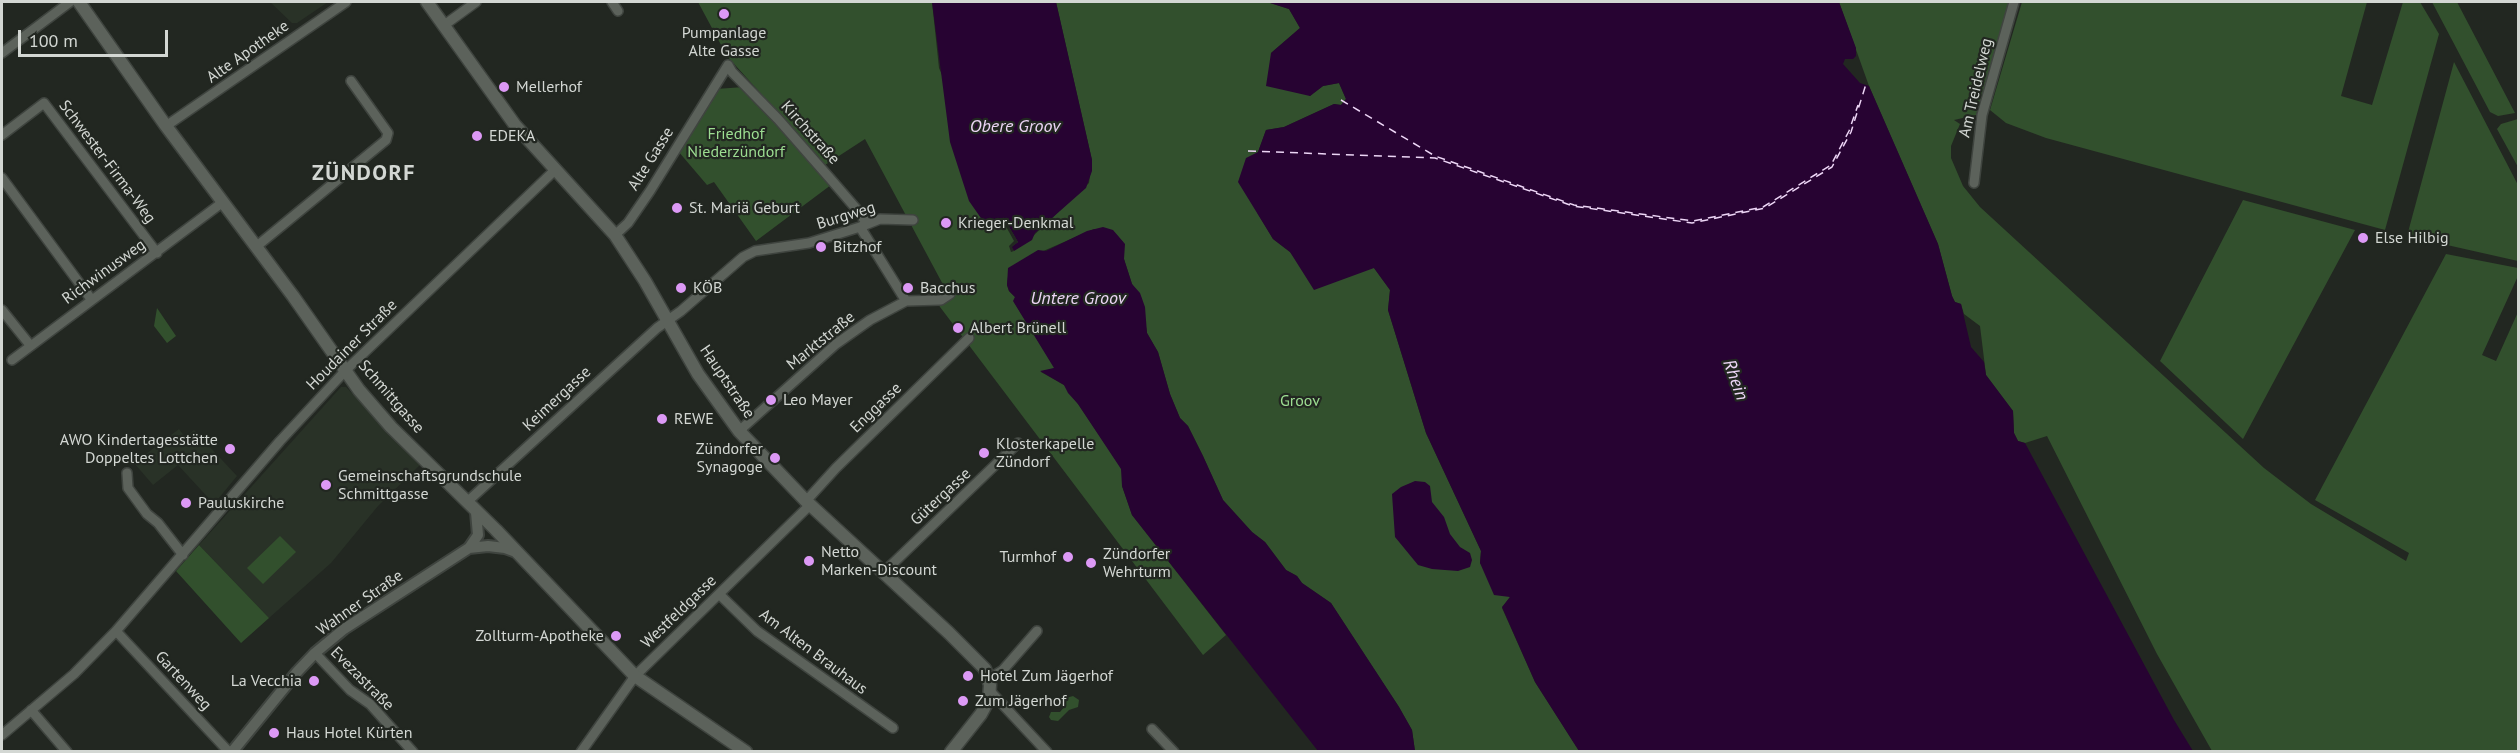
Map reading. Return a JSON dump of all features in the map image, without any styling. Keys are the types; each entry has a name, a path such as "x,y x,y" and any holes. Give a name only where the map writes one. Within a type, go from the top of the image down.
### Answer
{"main road":[{"name":"Schmittgasse","path":"79,2 166,126 257,246 359,390 391,427 517,553 635,676 746,752"},
{"name":"Hauptstraße","path":"427,2 515,125 615,235 668,320 703,382 739,431 808,502 977,660 990,685"},
{"path":"951,752 981,714 990,685"}],"street":[{"path":"2,53 70,2"},
{"name":"Alte Apotheke","path":"166,126 346,2"},
{"path":"443,26 476,2"},
{"path":"612,2 618,11"},
{"name":"Am Treidelweg","path":"1974,183 1982,115 2014,2"},
{"name":"Kirchstraße","path":"728,64 732,72 778,119 853,205 906,301"},
{"name":"Alte Gasse","path":"615,235 628,223 650,191 728,64"},
{"path":"257,246 386,140 388,133 351,81"},
{"name":"Schwester-Firma-Weg","path":"2,135 44,103 156,253"},
{"name":"Houdainer Straße","path":"2,735 74,674 116,631 259,465 346,370 556,169"},
{"path":"2,178 92,299"},
{"name":"Richwinusweg","path":"12,360 223,202"},
{"name":"Burgweg","path":"668,320 743,256 755,250 809,243 880,219 913,220"},
{"name":"Marktstraße","path":"739,431 836,344 870,320 906,301 934,300 950,294"},
{"path":"2,310 30,345"},
{"name":"Keimergasse","path":"467,502 668,320"},
{"name":"Enggasse","path":"808,502 836,468 969,338"},
{"name":"Gütergasse","path":"884,572 1018,443"},
{"path":"127,473 128,488 147,514 158,523 183,555"},
{"name":"Westfeldgasse","path":"581,752 635,676 765,548 808,502"},
{"path":"469,548 478,535 476,512"},
{"path":"469,548 488,546 506,548 517,553"},
{"name":"Wahner Straße","path":"230,752 315,653 344,629 469,548"},
{"name":"Am Alten Brauhaus","path":"719,594 757,631 893,728"},
{"name":"Gartenweg","path":"116,631 230,752"},
{"path":"1038,631 990,685 1047,752"},
{"name":"Evezastraße","path":"315,653 350,690 370,704 413,752"},
{"path":"31,710 67,752"},
{"path":"1152,729 1174,752"}],"shaded area":[{"path":"270,2 328,2 297,23 292,23"},
{"name":"Gemeinschaftsgrundschule Schmittgasse","path":"341,387 346,387 421,464 378,506 331,563 269,618 199,545"},
{"path":"179,429 185,437 194,430 237,476 214,504 178,465 153,485 134,463"}],"green space":[{"name":"Groov","path":"698,2 932,2 939,68 1004,218 1018,242 1032,237 1089,183 1092,160 1056,2 1267,2 1289,9 1300,28 1271,53 1310,96 1323,86 1339,83 1346,99 1341,105 1334,104 1284,127 1266,130 1258,152 1257,212 1273,239 1290,252 1300,264 1374,268 1390,290 1388,310 1426,433 1481,551 1480,563 1510,597 1502,608 1535,682 1579,751 1415,751 1412,730 1399,707 1331,603 1286,570 1265,542 1252,532 1223,500 1170,394 1158,352 1147,333 1141,297 1132,284 1124,259 1123,242 1113,231 1094,229 1009,269 1007,285 1015,297 1014,302 1055,368 1041,372 1064,385 1078,404 1122,469 1122,486 1132,515 1226,635 1203,655 934,299 947,292 865,139 825,165 727,56"},
{"path":"1839,2 2009,2 1976,115 1954,120 1960,124 1951,146 1951,158 1963,186 1980,207 2264,468 2311,504 2406,561 2409,553 2315,500 2446,254 2518,268 2518,276 2482,355 2496,361 2518,312 2518,751 2212,751 2157,654 2047,436 2025,443 2018,441 2014,433 2013,411 1986,375 1980,326 1964,314 1961,304 1955,302 1952,296 1938,244 1869,86"},
{"path":"2022,2 2367,2 2341,96 2372,105 2403,2 2420,2 2439,34 2385,230 2046,138 2006,123 1990,110"},
{"path":"2432,2 2457,2 2515,113 2498,116 2490,112"},
{"path":"2454,62 2518,185 2518,261 2407,236"},
{"name":"Friedhof Niederzündorf","path":"744,87 831,185 756,241 714,182 707,185 678,151 716,89"},
{"path":"2518,119 2518,167 2497,129 2501,124"},
{"path":"2243,200 2355,230 2243,439 2160,361"},
{"path":"157,308 176,336 167,343 154,326"},
{"path":"280,536 296,552 263,584 247,568"},
{"path":"199,545 269,618 241,643 176,571"},
{"path":"1073,696 1079,700 1078,707 1069,710 1058,721 1051,720 1049,717 1051,712 1060,712 1065,706 1066,698"}],"water":[{"name":"Obere Groov","path":"932,2 1056,2 1092,160 1092,171 1086,188 1035,233 1032,240 1014,251 1011,247 1018,242 1004,218 983,221 969,201 950,142"},
{"name":"Rhein","path":"1267,2 1839,2 1856,48 1856,56 1853,59 1845,59 1843,64 1860,83 1869,86 1938,244 1952,296 1955,302 1961,304 1971,347 1984,362 1986,375 2013,411 2014,433 2018,441 2025,443 2174,720 2193,751 1579,751 1535,682 1502,607 1510,597 1494,595 1480,563 1481,551 1426,433 1388,310 1390,290 1374,268 1314,290 1290,252 1273,239 1238,182 1246,158 1258,152 1266,130 1284,127 1334,104 1341,105 1346,99 1339,83 1323,86 1310,96 1266,86 1271,53 1300,28 1289,9"},
{"name":"Untere Groov","path":"1103,227 1113,230 1125,244 1124,259 1132,284 1140,293 1145,307 1147,333 1158,352 1170,394 1223,500 1252,532 1265,542 1286,570 1331,603 1399,707 1412,730 1415,751 1318,751 1132,515 1122,486 1121,469 1078,404 1064,385 1040,371 1054,368 1013,301 1015,297 1007,285 1008,268 1038,250 1046,251 1087,231"},
{"path":"1415,481 1425,482 1430,486 1432,502 1444,517 1450,534 1460,547 1470,553 1472,560 1470,567 1458,571 1432,569 1418,565 1395,537 1392,494"}],"pier":[{"path":"1004,218 1018,242 1012,247 1014,251 1011,252 1009,246 1014,241 1003,221 991,223 990,220"}],"ferry route":[{"path":"1248,151 1435,158 1573,206 1692,223 1765,208 1832,167 1851,132 1866,84"},
{"path":"1341,100 1435,156 1574,205 1693,221 1763,207 1831,165 1849,131 1858,105"}],"place":[{"name":"Pumpanlage Alte Gasse","path":"724,14"},
{"name":"Mellerhof","path":"504,87"},
{"name":"EDEKA","path":"477,136"},
{"name":"St. Mariä Geburt","path":"677,208"},
{"name":"Krieger-Denkmal","path":"946,223"},
{"name":"Else Hilbig","path":"2363,238"},
{"name":"Bitzhof","path":"821,247"},
{"name":"KÖB","path":"681,288"},
{"name":"Bacchus","path":"908,288"},
{"name":"Albert Brünell","path":"958,328"},
{"name":"Leo Mayer","path":"771,400"},
{"name":"REWE","path":"662,419"},
{"name":"AWO Kindertagesstätte Doppeltes Lottchen","path":"230,449"},
{"name":"Klosterkapelle Zündorf","path":"984,453"},
{"name":"Zündorfer Synagoge","path":"775,458"},
{"name":"Gemeinschaftsgrundschule Schmittgasse","path":"326,485"},
{"name":"Pauluskirche","path":"186,503"},
{"name":"Turmhof","path":"1068,557"},
{"name":"Netto Marken-Discount","path":"809,561"},
{"name":"Zündorfer Wehrturm","path":"1091,563"},
{"name":"Zollturm-Apotheke","path":"616,636"},
{"name":"Hotel Zum Jägerhof","path":"968,676"},
{"name":"La Vecchia","path":"314,681"},
{"name":"Zum Jägerhof","path":"963,701"},
{"name":"Haus Hotel Kürten","path":"274,733"}],"district":[{"name":"ZÜNDORF","path":"364,174"}]}
